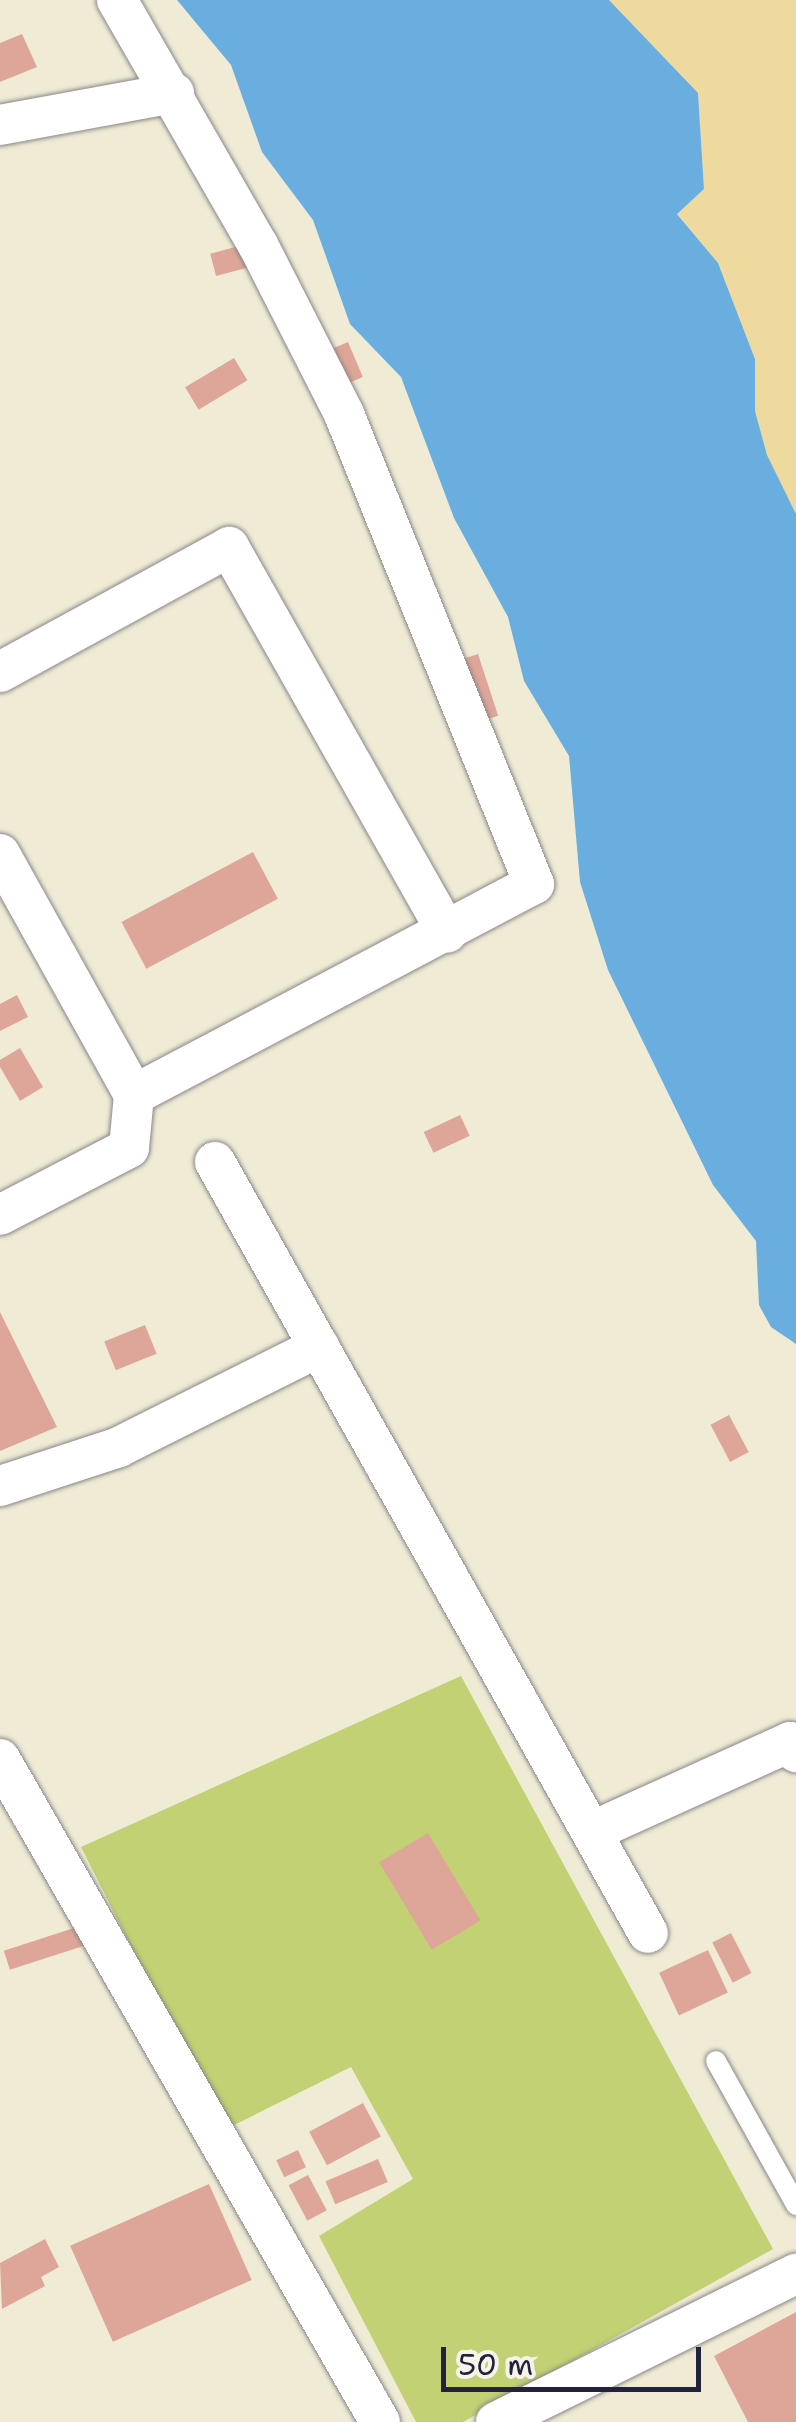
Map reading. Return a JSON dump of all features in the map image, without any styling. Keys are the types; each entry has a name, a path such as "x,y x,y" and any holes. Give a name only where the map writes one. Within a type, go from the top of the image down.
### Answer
{"street":[{"path":"118,0 174,93 344,414 534,884 134,1095"},
{"path":"0,125 174,93"},
{"path":"0,672 229,547 447,933"},
{"path":"0,854 134,1095 129,1148 0,1215"},
{"path":"215,1162 648,1933"},
{"path":"0,1486 119,1446 319,1347"},
{"path":"593,1831 790,1742 796,1752"},
{"path":"0,1759 380,2422"},
{"path":"496,2422 796,2274"}],"lane":[{"path":"716,2061 796,2205"}],"green space":[{"path":"461,1676 773,2249 463,2422 416,2422 319,2236 413,2179 351,2067 224,2130 81,1847"}],"sand":[{"path":"609,0 796,0 796,514 767,455 755,411 755,359 718,263 677,213 704,189 698,93"}],"water":[{"path":"177,0 609,0 698,93 704,189 677,214 718,263 755,359 755,411 767,455 796,514 796,1344 771,1327 759,1305 756,1241 713,1185 608,970 580,882 569,756 524,681 508,617 454,518 401,377 350,324 313,220 262,152 231,65"}],"building":[{"path":"22,34 37,67 0,82 0,43"},
{"path":"243,245 249,267 216,276 210,254"},
{"path":"348,342 363,377 340,387 325,352"},
{"path":"234,358 247,380 199,410 185,387"},
{"path":"478,654 498,716 477,723 457,661"},
{"path":"253,852 278,899 146,969 121,922"},
{"path":"17,995 28,1017 0,1031 0,1004"},
{"path":"20,1048 43,1087 20,1101 0,1067 0,1060"},
{"path":"460,1115 470,1136 433,1153 424,1132"},
{"path":"0,1312 57,1427 0,1451"},
{"path":"145,1325 157,1354 116,1370 104,1341"},
{"path":"729,1415 749,1452 730,1462 710,1425"},
{"path":"428,1833 481,1920 432,1950 379,1862"},
{"path":"77,1927 83,1946 10,1970 4,1951"},
{"path":"731,1933 751,1973 733,1983 712,1943"},
{"path":"708,1950 728,1993 679,2015 659,1973"},
{"path":"363,2103 381,2137 327,2165 309,2132"},
{"path":"298,2150 306,2167 284,2177 276,2160"},
{"path":"378,2159 388,2182 335,2204 326,2181"},
{"path":"308,2175 327,2210 307,2221 289,2185"},
{"path":"209,2184 252,2280 113,2342 70,2246"},
{"path":"45,2239 59,2267 41,2277 45,2286 2,2309 0,2263"},
{"path":"796,2312 796,2422 748,2422 714,2356"}]}
